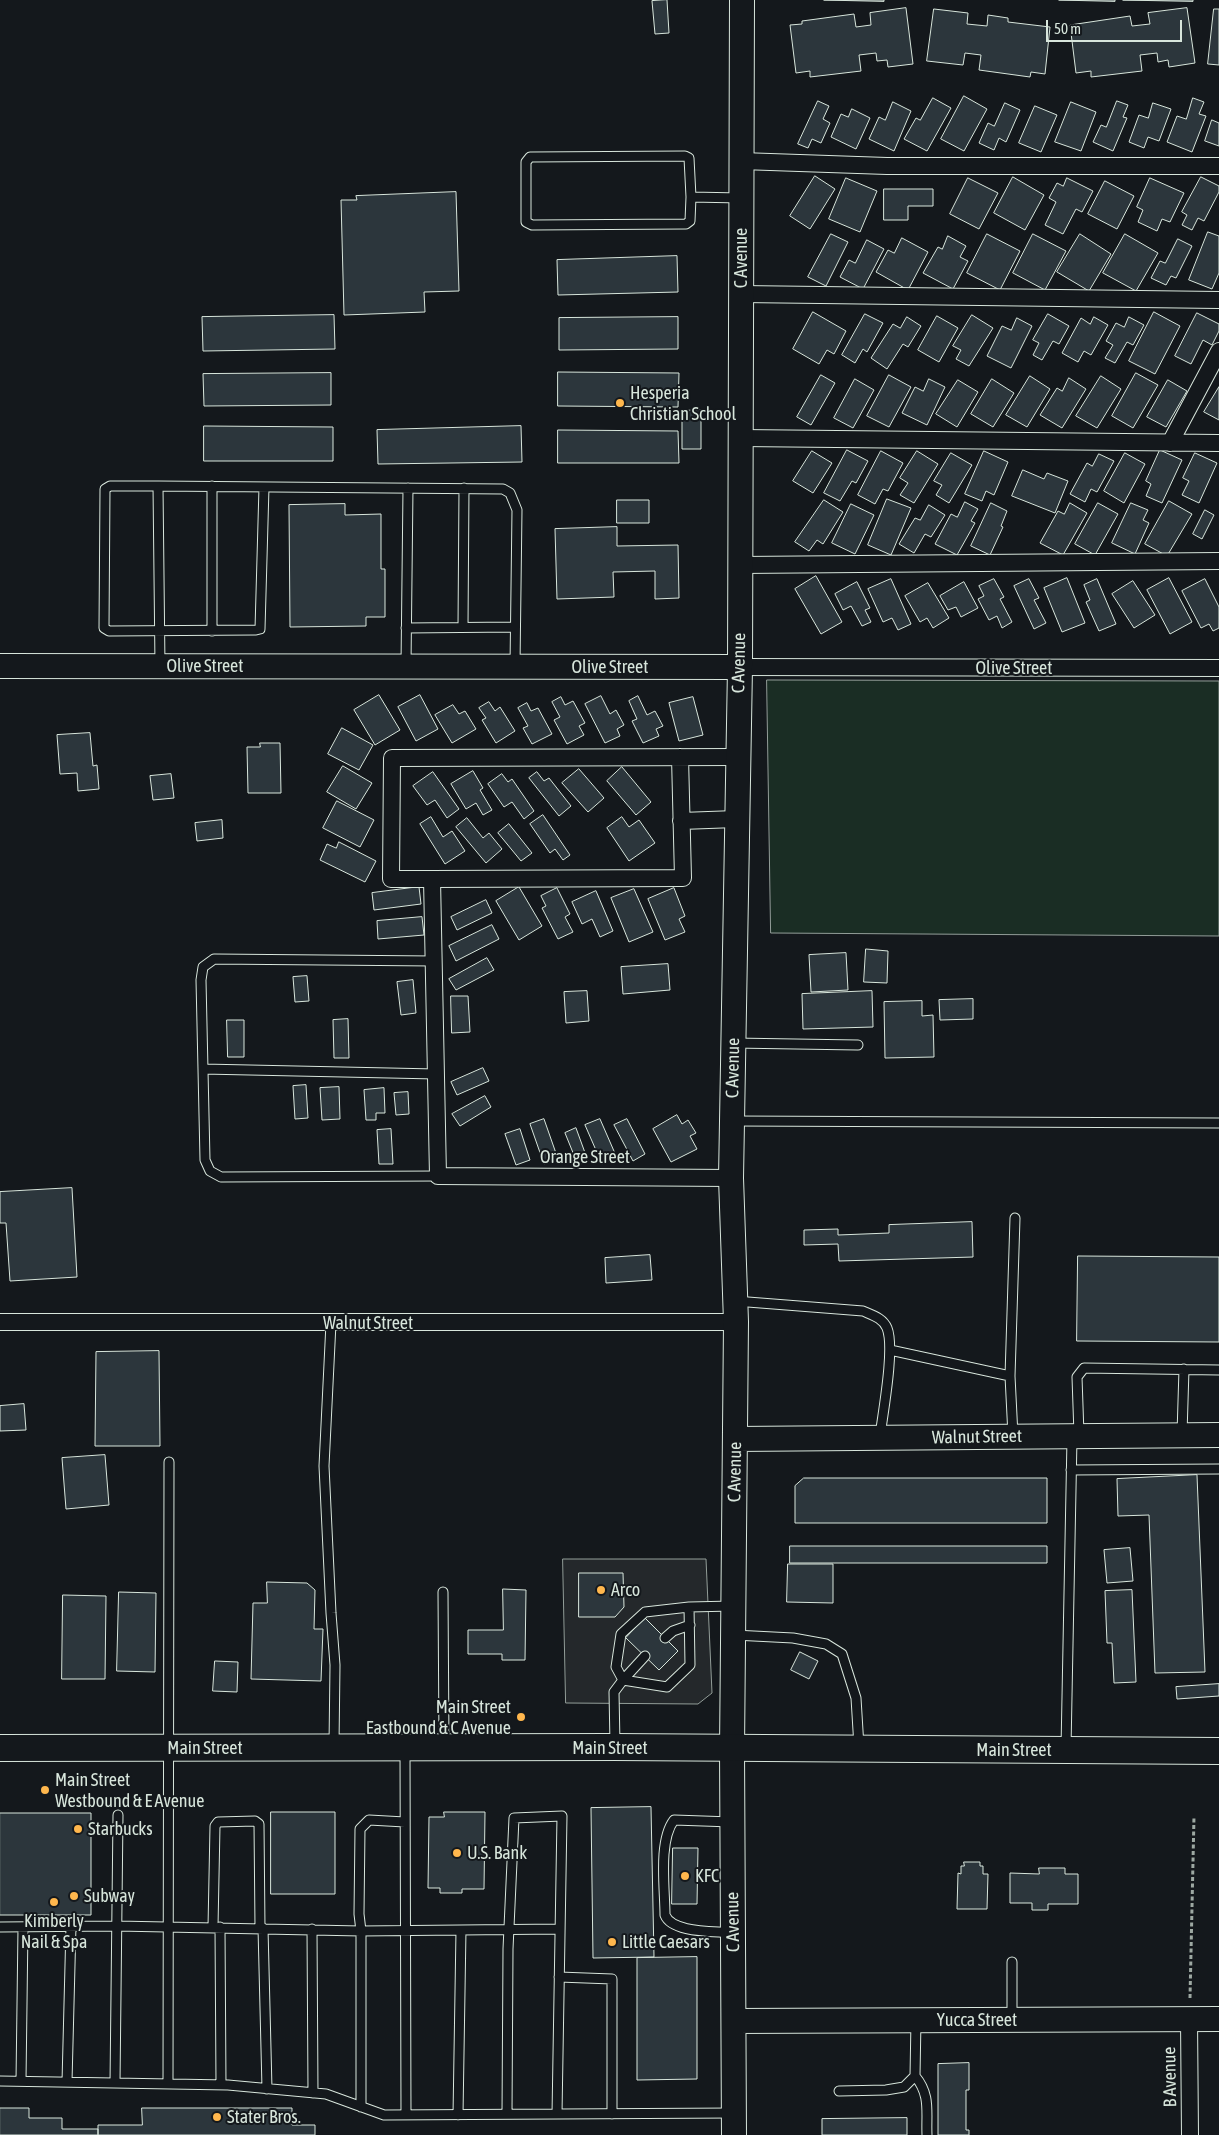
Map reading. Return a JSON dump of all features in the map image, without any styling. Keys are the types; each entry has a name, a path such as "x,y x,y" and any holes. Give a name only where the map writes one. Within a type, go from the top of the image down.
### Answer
{"main road":[{"name":"Main Street","path":"0,1748 614,1747 1219,1751"}],"street":[{"name":"C Avenue","path":"734,2124 732,1749 736,1439 732,1121 740,667 742,0"},
{"path":"741,162 887,166 1219,166"},
{"path":"741,294 1219,300"},
{"path":"1170,443 1219,352"},
{"path":"740,438 1219,443"},
{"path":"740,565 1219,561"},
{"name":"Olive Street","path":"0,666 1219,668"},
{"path":"680,757 683,878 391,879 392,758 680,757 737,757"},
{"path":"681,821 736,819"},
{"path":"432,879 438,1176"},
{"name":"Orange Street","path":"438,1176 732,1178"},
{"name":"Walnut Street","path":"0,1322 331,1323 735,1312"},
{"name":"Walnut Street","path":"736,1439 1219,1434"},
{"name":"B Avenue","path":"1189,2019 1190,2135"},
{"name":"Yucca Street","path":"734,2021 1219,2019"}],"lane":[{"path":"685,156 689,158 690,164 691,197 690,221 686,224 532,225 526,222 526,162 530,157 685,156"},
{"path":"691,197 741,198"},
{"path":"264,487 260,629 109,631 104,628 105,489 110,486 212,486 503,489 510,493 516,510 515,667"},
{"path":"158,486 160,666"},
{"path":"212,486 212,631"},
{"path":"406,667 408,488"},
{"path":"463,628 464,488"},
{"path":"406,628 516,627"},
{"path":"434,961 214,959 203,967 201,980 205,1160 210,1171 221,1177 438,1176"},
{"path":"733,1043 858,1045"},
{"path":"203,1069 436,1074"},
{"path":"732,1121 1219,1123"},
{"path":"1013,1436 1010,1376 1015,1218"},
{"path":"735,1312 863,1312 880,1318 888,1329 890,1350 880,1437"},
{"path":"331,1323 324,1466 335,1665 334,1748"},
{"path":"890,1350 1010,1376"},
{"path":"1066,1750 1071,1470 1075,1436 1077,1377 1084,1368 1219,1370"},
{"path":"1182,1435 1184,1369"},
{"path":"168,2084 169,1462"},
{"path":"1071,1470 1219,1469"},
{"path":"443,1592 444,1748"},
{"path":"623,1680 616,1667 621,1634 645,1612 689,1607 734,1606"},
{"path":"623,1680 666,1687 690,1665 689,1607"},
{"path":"665,1638 673,1631 690,1625"},
{"path":"733,1635 793,1638 826,1644 842,1654 856,1698 859,1750"},
{"path":"614,1747 614,1692 645,1656"},
{"path":"404,1748 406,2115"},
{"path":"115,2083 118,1815"},
{"path":"507,2114 509,1930 514,1818 562,1816 557,2114"},
{"path":"221,2085 215,1826 223,1820 255,1821 260,1829 267,2089"},
{"path":"361,2106 360,1829 369,1820 405,1822"},
{"path":"732,1822 674,1820 669,1827 665,1848 665,1906 667,1921 674,1925 691,1929 733,1933"},
{"path":"67,2082 71,1926"},
{"path":"0,1927 169,1926 361,1931 560,1929"},
{"path":"21,2081 23,1927"},
{"path":"312,1929 313,2093"},
{"path":"458,2114 461,1930"},
{"path":"1012,1962 1012,2020"},
{"path":"559,1977 612,1979 612,2114"},
{"path":"916,2020 915,2076 924,2087 926,2094 926,2135"},
{"path":"839,2091 886,2090 904,2087 915,2076"},
{"path":"0,2081 221,2085 326,2094 384,2115 612,2114 734,2124"}],"path":[{"path":"1189,2019 1194,1816"}],"green space":[{"path":"767,680 1219,681 1219,936 771,933"}],"shaded area":[{"path":"563,1559 706,1559 712,1693 698,1704 566,1703"}],"building":[{"path":"667,0 669,33 655,34 652,1"},
{"path":"824,0 884,0 884,1"},
{"path":"1059,0 1115,0 1115,1"},
{"path":"1123,0 1193,0 1193,1"},
{"path":"906,8 913,64 888,67 887,60 877,61 876,53 859,55 861,71 810,77 810,71 796,73 790,25 802,24 802,21 854,14 856,27 871,25 870,13"},
{"path":"1187,8 1195,63 1169,67 1168,60 1158,62 1157,53 1140,55 1142,71 1091,77 1091,71 1076,73 1070,25 1130,16 1132,26 1150,24 1148,13"},
{"path":"934,9 968,13 967,24 987,26 988,15 1008,18 1008,22 1050,27 1045,74 1031,72 1030,77 979,70 981,55 965,53 963,65 927,61"},
{"path":"1214,9 1219,9 1219,65 1208,64"},
{"path":"964,96 987,109 964,151 941,139"},
{"path":"933,98 951,108 927,151 904,139 916,118 920,120"},
{"path":"1193,98 1204,102 1199,114 1206,116 1192,152 1167,142 1177,116 1186,119"},
{"path":"818,101 829,106 823,119 830,123 821,143 812,139 808,148 798,144"},
{"path":"1117,101 1128,105 1123,117 1127,118 1113,151 1093,142 1101,125 1106,127"},
{"path":"893,102 911,111 894,151 869,139 879,117 885,120"},
{"path":"1071,102 1096,112 1081,151 1055,142"},
{"path":"1005,103 1020,110 1006,142 999,138 994,150 979,143 988,123 994,126"},
{"path":"1153,103 1171,109 1159,141 1148,137 1144,148 1129,142 1139,115 1148,118"},
{"path":"1035,106 1057,115 1041,152 1019,143"},
{"path":"852,109 870,118 856,149 831,137 841,114 848,117"},
{"path":"1212,120 1219,123 1219,146 1205,141"},
{"path":"815,176 835,189 810,229 790,216"},
{"path":"1013,177 1044,195 1025,230 994,213"},
{"path":"1201,177 1219,186 1219,192 1204,221 1198,218 1192,230 1182,225 1187,215 1182,212"},
{"path":"846,178 877,191 860,232 829,219"},
{"path":"968,178 998,193 979,229 950,214"},
{"path":"1067,178 1093,191 1082,212 1076,209 1063,234 1045,225 1056,202 1049,198 1057,183 1063,186"},
{"path":"1150,178 1184,193 1170,222 1162,219 1157,231 1138,222 1143,210 1137,207"},
{"path":"1105,181 1134,196 1117,229 1088,214"},
{"path":"884,189 933,189 933,206 908,206 908,220 884,220"},
{"path":"456,192 459,291 424,292 425,312 344,315 341,200 357,200 356,196"},
{"path":"1208,232 1219,236 1219,273 1212,289 1189,280"},
{"path":"831,234 848,242 826,286 808,277"},
{"path":"987,234 1020,251 1000,290 967,273"},
{"path":"1033,234 1066,251 1045,290 1013,273"},
{"path":"1080,234 1111,254 1089,291 1057,272"},
{"path":"1125,234 1158,253 1136,291 1103,273"},
{"path":"948,236 966,246 960,257 968,261 953,289 923,273 938,247 942,249"},
{"path":"902,238 928,252 908,290 876,272 888,250 894,253"},
{"path":"1178,239 1192,246 1176,278 1171,276 1166,285 1151,278 1160,261 1165,263"},
{"path":"867,240 884,249 863,289 840,277 849,260 855,263"},
{"path":"677,256 678,292 558,295 557,260"},
{"path":"813,312 846,331 834,354 827,350 819,364 793,349"},
{"path":"1154,312 1180,326 1155,374 1129,361"},
{"path":"1197,313 1219,324 1219,331 1212,345 1203,340 1191,364 1175,356"},
{"path":"865,314 883,323 867,352 863,349 855,363 842,355"},
{"path":"1048,314 1069,326 1059,344 1053,341 1042,360 1033,355 1039,343 1033,340"},
{"path":"334,315 335,349 203,351 202,317"},
{"path":"972,315 993,328 969,366 956,359 961,350 953,346"},
{"path":"937,316 958,328 939,362 918,350"},
{"path":"678,317 678,349 559,350 559,318"},
{"path":"907,317 921,326 908,347 903,344 887,369 871,358 893,324 900,328"},
{"path":"1094,317 1108,325 1091,355 1084,351 1078,362 1062,353 1081,318 1090,324"},
{"path":"1129,317 1144,325 1133,345 1127,342 1115,363 1105,358 1113,345 1106,341 1116,323 1124,327"},
{"path":"1017,318 1032,326 1011,368 987,356 1002,326 1011,330"},
{"path":"558,372 679,373 678,407 558,406"},
{"path":"331,373 331,405 204,406 203,374"},
{"path":"1136,373 1158,385 1133,428 1112,416"},
{"path":"821,375 835,383 811,425 797,417"},
{"path":"889,375 911,387 889,427 867,416"},
{"path":"1030,376 1050,389 1027,427 1006,415"},
{"path":"1101,376 1121,389 1097,428 1076,416"},
{"path":"1069,378 1086,389 1062,428 1040,415 1057,388 1062,391"},
{"path":"855,379 874,390 853,428 834,418"},
{"path":"929,379 945,387 927,425 902,413 915,387 923,391"},
{"path":"992,379 1014,393 993,427 971,414"},
{"path":"958,380 978,392 957,427 936,414"},
{"path":"1168,380 1187,391 1166,427 1147,417"},
{"path":"1219,387 1219,420 1204,412"},
{"path":"701,410 701,449 682,449 682,411"},
{"path":"204,426 333,427 333,461 204,461"},
{"path":"521,426 522,462 378,464 377,430"},
{"path":"558,430 678,431 679,463 558,463"},
{"path":"847,450 868,461 856,483 852,481 840,501 824,493"},
{"path":"1160,450 1182,460 1162,503 1146,496 1151,484 1146,481"},
{"path":"812,451 832,463 813,493 793,481"},
{"path":"881,451 903,463 888,491 883,489 875,504 858,495"},
{"path":"917,451 938,464 914,503 900,495 908,483 900,478"},
{"path":"984,451 1008,462 994,495 986,491 982,501 965,494"},
{"path":"951,453 972,465 949,503 936,495 942,485 934,481"},
{"path":"1125,453 1145,464 1124,503 1104,491"},
{"path":"1195,453 1217,463 1199,503 1182,495 1189,481 1183,478"},
{"path":"1099,454 1114,461 1097,492 1091,489 1085,502 1070,494 1087,463 1092,466"},
{"path":"1023,470 1044,479 1047,473 1068,481 1055,513 1012,496"},
{"path":"887,499 911,508 891,555 868,545"},
{"path":"617,500 649,500 649,523 617,523"},
{"path":"824,500 843,512 823,544 817,540 809,551 795,542"},
{"path":"1169,501 1192,514 1167,556 1145,544"},
{"path":"965,502 978,509 971,521 975,523 957,555 935,544 951,514 957,517"},
{"path":"991,503 1007,511 1001,526 1003,527 990,555 971,546"},
{"path":"1070,503 1087,513 1063,555 1040,543 1058,511 1064,514"},
{"path":"1098,503 1118,514 1095,555 1075,544"},
{"path":"1131,503 1148,510 1143,520 1149,523 1135,554 1112,543"},
{"path":"345,504 345,515 381,514 381,569 385,569 385,617 366,617 366,626 290,627 289,505"},
{"path":"851,504 874,515 855,554 832,543"},
{"path":"929,505 945,515 931,537 925,534 914,553 899,544 915,518 920,520"},
{"path":"1205,510 1214,515 1202,539 1193,534"},
{"path":"617,527 617,546 678,545 679,598 655,599 655,571 613,572 614,597 557,599 555,529"},
{"path":"816,576 842,622 821,634 795,589"},
{"path":"1067,578 1085,623 1062,632 1044,588"},
{"path":"1169,578 1192,622 1170,634 1147,590"},
{"path":"891,579 911,624 898,630 892,618 883,622 868,589"},
{"path":"994,579 1004,597 1000,599 1012,622 1002,628 997,616 989,620 978,599 984,596 979,586"},
{"path":"1029,579 1039,598 1034,600 1046,623 1034,629 1014,586"},
{"path":"1097,579 1116,624 1099,631 1086,602 1090,600 1084,585"},
{"path":"1205,579 1219,607 1219,628 1213,631 1209,624 1201,628 1182,591"},
{"path":"1133,581 1155,615 1134,628 1112,594"},
{"path":"857,582 870,608 865,610 871,622 862,626 851,606 843,610 835,594"},
{"path":"964,582 978,608 961,617 956,607 948,610 940,596"},
{"path":"928,583 949,618 933,628 927,618 920,622 905,596"},
{"path":"379,695 400,730 375,745 354,710"},
{"path":"420,695 438,729 416,741 398,707"},
{"path":"601,696 610,714 616,710 624,725 617,729 620,736 605,743 585,704"},
{"path":"638,696 647,715 655,711 663,726 656,729 659,736 643,743 632,721 637,719 629,701"},
{"path":"561,697 565,705 573,701 585,723 579,726 584,735 567,744 554,720 560,717 552,702"},
{"path":"693,697 703,735 679,741 669,703"},
{"path":"489,702 495,711 500,707 515,731 496,743 482,720 486,718 479,708"},
{"path":"527,703 531,711 538,708 552,734 532,744 523,728 528,726 518,708"},
{"path":"453,705 459,714 465,711 476,729 452,743 435,715"},
{"path":"342,728 373,745 359,770 328,754"},
{"path":"90,733 93,766 97,765 99,789 78,791 77,773 60,774 57,735"},
{"path":"260,743 280,743 281,793 248,793 247,747 260,747"},
{"path":"343,766 372,783 356,809 327,792"},
{"path":"622,767 651,802 636,815 607,781"},
{"path":"579,769 604,798 588,812 562,783"},
{"path":"473,771 483,788 480,790 492,810 483,815 476,803 466,809 451,784"},
{"path":"433,772 459,809 447,818 435,800 427,805 413,786"},
{"path":"537,772 544,781 549,778 571,806 559,816 529,778"},
{"path":"171,774 174,798 153,800 150,776"},
{"path":"502,774 508,782 512,779 534,811 524,819 512,802 504,807 488,784"},
{"path":"337,801 374,820 360,847 323,828"},
{"path":"543,815 570,855 563,860 555,849 550,853 530,824"},
{"path":"431,817 443,837 452,831 465,851 445,864 420,824"},
{"path":"622,817 629,827 639,820 655,843 629,861 607,828"},
{"path":"467,818 483,838 489,833 502,849 486,863 456,827"},
{"path":"222,820 223,838 197,841 195,823"},
{"path":"509,824 532,853 521,861 498,833"},
{"path":"339,842 376,861 365,882 320,860 327,844 336,848"},
{"path":"419,887 421,904 374,910 372,893"},
{"path":"519,887 542,926 519,940 496,901"},
{"path":"557,888 570,914 565,917 573,932 558,939 542,908 546,906 541,896"},
{"path":"674,888 685,916 679,919 685,932 665,940 648,899"},
{"path":"634,889 653,932 629,942 611,898"},
{"path":"596,891 613,931 600,937 592,919 582,924 572,902"},
{"path":"486,900 492,913 457,930 451,917"},
{"path":"422,917 424,935 378,939 377,921"},
{"path":"492,925 499,939 456,961 449,946"},
{"path":"866,949 888,951 887,983 864,982"},
{"path":"846,953 848,990 811,992 809,955"},
{"path":"487,958 494,970 456,990 449,979"},
{"path":"668,964 670,990 623,994 621,967"},
{"path":"307,976 309,1001 295,1002 293,977"},
{"path":"413,980 416,1013 401,1015 397,982"},
{"path":"587,991 589,1021 566,1023 564,992"},
{"path":"872,991 873,1027 803,1029 802,994"},
{"path":"451,996 468,996 470,1032 452,1033"},
{"path":"973,999 973,1019 940,1020 939,1000"},
{"path":"922,1001 922,1016 933,1015 934,1057 885,1058 884,1002"},
{"path":"348,1019 349,1058 334,1058 333,1020"},
{"path":"227,1020 244,1020 244,1057 228,1057"},
{"path":"483,1068 489,1081 457,1095 451,1082"},
{"path":"306,1085 308,1118 295,1119 293,1086"},
{"path":"339,1087 340,1119 322,1120 320,1088"},
{"path":"384,1088 385,1113 376,1113 376,1120 366,1120 364,1090"},
{"path":"408,1092 409,1114 396,1115 394,1093"},
{"path":"485,1096 491,1107 460,1126 452,1114"},
{"path":"677,1115 682,1124 688,1120 696,1133 690,1136 697,1149 671,1162 653,1129"},
{"path":"544,1119 558,1159 544,1164 530,1124"},
{"path":"600,1119 617,1158 602,1164 585,1125"},
{"path":"627,1119 645,1154 633,1161 614,1125"},
{"path":"576,1128 588,1161 578,1165 565,1133"},
{"path":"391,1129 393,1164 379,1164 377,1130"},
{"path":"520,1129 530,1160 516,1165 505,1134"},
{"path":"72,1188 77,1277 10,1281 6,1223 0,1223 0,1192"},
{"path":"972,1222 973,1257 839,1261 838,1244 804,1245 804,1230 838,1229 838,1235 889,1233 889,1225"},
{"path":"650,1255 652,1280 606,1283 605,1258"},
{"path":"1078,1256 1219,1257 1219,1342 1077,1341"},
{"path":"159,1351 160,1446 95,1446 96,1352"},
{"path":"24,1404 26,1430 0,1431 0,1406"},
{"path":"105,1455 109,1505 66,1509 62,1458"},
{"path":"1197,1475 1205,1672 1155,1673 1149,1515 1118,1516 1117,1479"},
{"path":"804,1478 1047,1478 1047,1523 795,1523 795,1486"},
{"path":"790,1546 1047,1546 1047,1563 790,1563"},
{"path":"1130,1548 1133,1581 1107,1583 1104,1550"},
{"path":"788,1564 833,1564 833,1603 787,1602"},
{"name":"Arco","path":"579,1573 623,1573 624,1607 615,1617 579,1617"},
{"path":"267,1582 307,1583 315,1590 314,1629 323,1629 321,1681 251,1679 253,1603 267,1603"},
{"path":"503,1589 526,1590 525,1660 502,1660 502,1654 468,1654 468,1630 503,1630"},
{"path":"1132,1590 1136,1682 1114,1683 1112,1643 1107,1643 1105,1591"},
{"path":"119,1592 156,1593 155,1672 117,1671"},
{"path":"63,1595 106,1596 105,1679 62,1679"},
{"path":"645,1618 678,1651 659,1670 626,1638"},
{"path":"800,1652 818,1661 809,1679 791,1670"},
{"path":"215,1661 238,1662 237,1692 213,1691"},
{"path":"1219,1684 1219,1696 1177,1699 1176,1687"},
{"path":"651,1807 654,1957 593,1958 591,1808"},
{"path":"271,1812 335,1812 335,1894 271,1894"},
{"name":"U.S. Bank","path":"444,1812 485,1812 484,1889 462,1889 462,1893 440,1893 440,1888 428,1888 429,1817 444,1817"},
{"path":"0,1813 91,1813 91,1915 0,1915"},
{"name":"KFC","path":"673,1848 698,1848 697,1904 672,1904"},
{"path":"964,1862 980,1862 980,1866 983,1866 983,1874 988,1874 987,1909 957,1909 958,1873 961,1874 961,1866 964,1866"},
{"path":"1039,1868 1065,1868 1065,1874 1078,1874 1078,1904 1048,1904 1048,1910 1032,1910 1032,1903 1010,1903 1010,1873 1039,1874"},
{"path":"697,1957 697,2079 637,2080 637,1958"},
{"path":"969,2063 969,2090 966,2090 966,2130 969,2130 969,2135 938,2135 938,2064"},
{"path":"0,2108 29,2108 29,2118 62,2118 62,2129 98,2129 98,2135 0,2135"},
{"name":"Stater Bros.","path":"142,2108 292,2108 292,2125 315,2125 315,2135 98,2135 98,2125 142,2125"},
{"path":"907,2118 907,2135 822,2135 822,2119"}],"place":[{"name":"Hesperia Christian School","path":"620,403"},
{"name":"Arco","path":"601,1590"},
{"name":"Main Street Eastbound & C Avenue","path":"521,1717"},
{"name":"Main Street Westbound & E Avenue","path":"45,1790"},
{"name":"Starbucks","path":"78,1829"},
{"name":"U.S. Bank","path":"457,1853"},
{"name":"KFC","path":"685,1876"},
{"name":"Subway","path":"74,1896"},
{"name":"Kimberly Nail & Spa","path":"54,1902"},
{"name":"Little Caesars","path":"612,1942"},
{"name":"Stater Bros.","path":"217,2117"}]}
